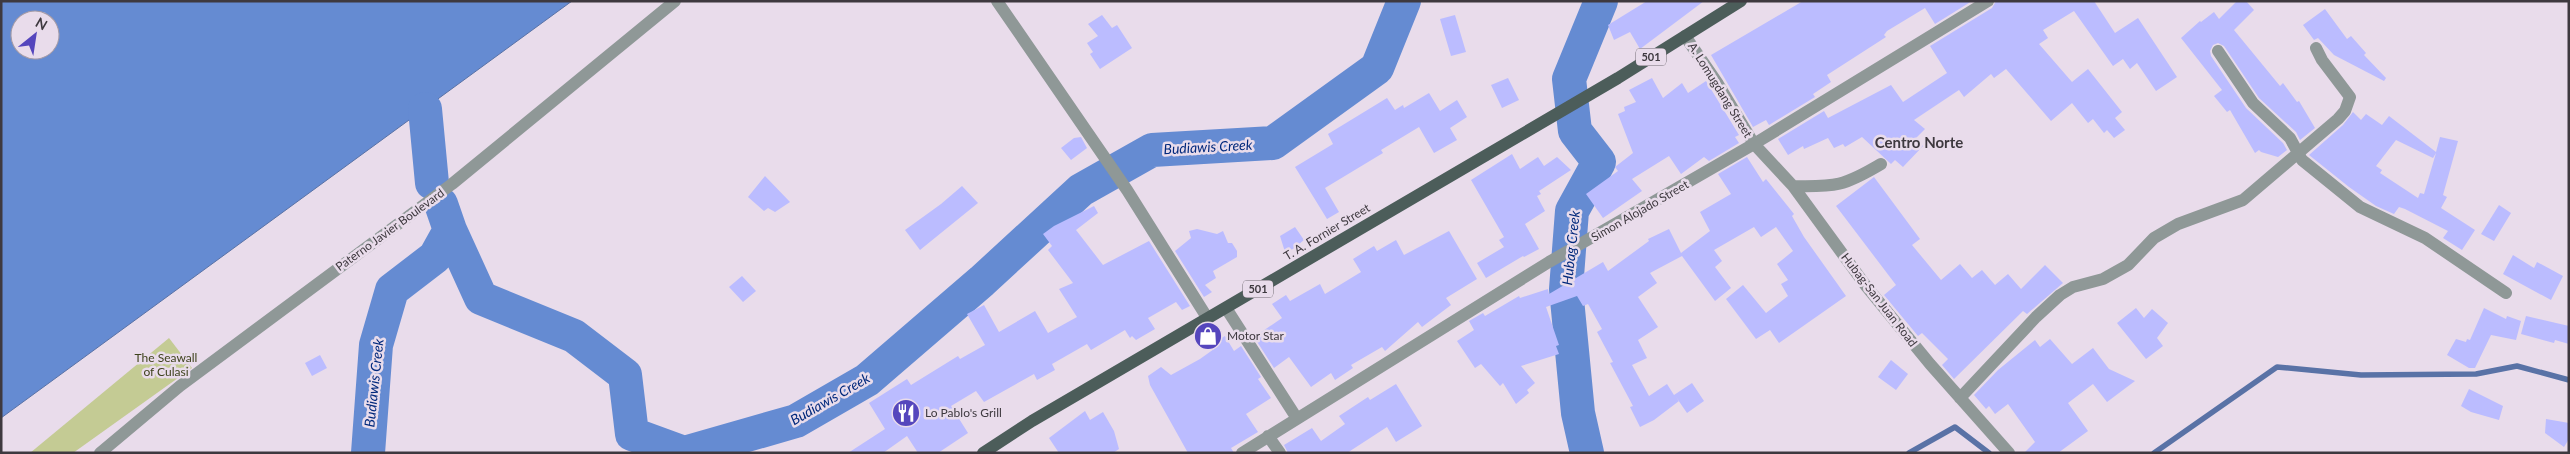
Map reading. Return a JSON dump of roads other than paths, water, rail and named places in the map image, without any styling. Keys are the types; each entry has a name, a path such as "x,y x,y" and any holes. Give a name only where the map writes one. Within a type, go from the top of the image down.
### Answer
{"main road":[{"name":"501","path":"1685,36 1741,1"},
{"name":"T. A. Fornier Street","path":"983,453 1032,421 1533,126 1618,78 1685,36"}],"street":[{"name":"Paterno Javier Boulevard","path":"100,453 180,386 452,184 675,1"},
{"path":"997,1 1127,190 1208,319"},
{"name":"Simon Alojado Street","path":"1242,453 1296,417 1549,262 1754,144 1988,1"},
{"name":"A. Lomugdang Street","path":"1685,36 1718,84 1754,144"},
{"path":"1960,398 2036,316 2060,295 2073,287 2103,279 2128,265 2154,238 2178,224 2243,200 2338,119 2345,110 2350,97 2322,60 2316,48"},
{"path":"2218,51 2253,103 2290,138 2299,151 2302,160 2360,207 2426,238 2506,292"},
{"name":"Hubag-San Juan Road","path":"1754,144 1793,186 1866,286 2009,453"},
{"path":"1793,186 1831,187 1854,180 1881,164"},
{"path":"1226,308 1296,417"},
{"path":"1268,436 1280,453"}],"water":[{"path":"1,1 572,1 1,418"}],"waterway":[{"name":"Budiawis Creek","path":"441,204 450,230 481,298 574,336 625,375 632,434 684,453 796,421 867,380 982,281 1081,190 1152,150 1273,143 1377,68 1404,1"},
{"name":"Hubag Creek","path":"1587,453 1578,413 1566,289 1572,211 1599,162 1575,131 1569,79 1601,1"},
{"path":"425,109 432,183"},
{"name":"Budiawis Creek","path":"368,453 376,345 392,290 435,257 450,230"},
{"path":"2154,453 2277,367 2361,375 2476,374 2517,366 2569,380"},
{"path":"1909,453 1955,427 1989,453"}],"place":[{"name":"Motor Star","path":"1208,336"},
{"name":"Lo Pablo's Grill","path":"906,413"}],"district":[{"name":"Centro Norte","path":"1919,143"}],"park label":[{"name":"The Seawall of Culasi","path":"166,365"}]}
